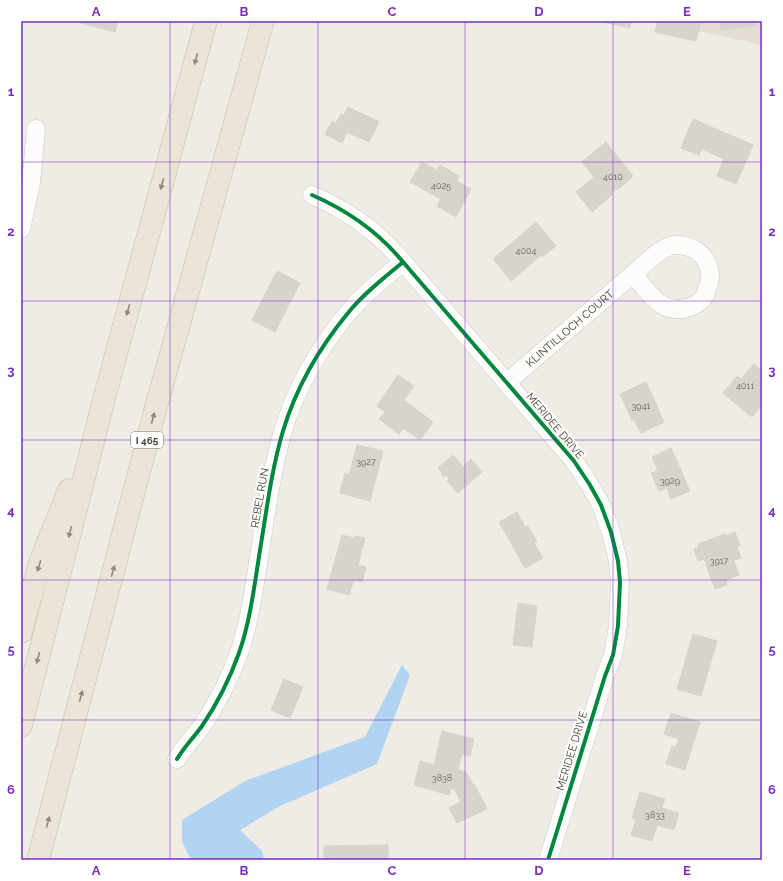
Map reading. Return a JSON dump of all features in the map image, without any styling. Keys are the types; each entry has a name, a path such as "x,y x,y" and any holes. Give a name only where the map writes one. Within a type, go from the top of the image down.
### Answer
{"highway":[{"path":"21,726 104,399 206,21"},
{"name":"I 465","path":"38,860 155,411 263,21"},
{"path":"21,632 40,562 104,399"}],"street":[{"path":"21,229 31,183 36,129"},
{"name":"MERIDEE DRIVE","path":"312,195 346,212 364,224 392,249 574,461 601,504 611,532 618,561 620,582 618,626 612,655 548,860"},
{"name":"REBEL RUN","path":"176,759 202,727 214,708 216,701 225,688 239,653 248,623 274,466 283,430 299,388 329,337 347,314 362,297 403,262"},
{"name":"KLINTILLOCH COURT","path":"506,383 633,274"}],"shaded area":[{"path":"655,21 762,21 762,45"}],"water":[{"path":"402,665 410,675 377,764 280,806 240,830 262,851 264,860 191,860 182,841 182,820 245,781 365,737"}],"building":[{"path":"82,21 118,21 115,32 81,23"},
{"path":"603,21 631,21 630,28"},
{"path":"658,21 701,21 696,41 655,32"},
{"path":"719,21 755,21 756,25 721,30"},
{"path":"348,107 379,122 369,142 347,132 342,143 325,134 332,121 336,123 341,114 344,115"},
{"path":"693,119 753,145 736,184 717,176 724,159 702,149 699,155 681,148"},
{"path":"606,142 633,176 619,189 618,188 611,193 613,194 592,212 576,192 594,177 582,162"},
{"path":"422,162 437,170 440,165 459,176 457,181 471,189 456,217 437,206 441,199 410,182"},
{"path":"536,222 556,246 542,257 541,255 511,281 493,259"},
{"path":"277,271 300,283 275,332 252,320"},
{"path":"754,364 762,370 762,405 752,417 723,393 737,376 741,379"},
{"path":"398,375 414,386 404,400 433,422 420,440 403,428 399,434 379,419 385,412 377,406"},
{"path":"646,382 664,422 641,433 634,419 632,420 620,394"},
{"path":"357,445 383,451 370,501 340,493 345,473 349,475"},
{"path":"671,448 690,491 671,499 667,488 659,491 651,473 658,471 652,457"},
{"path":"453,455 463,467 471,459 482,472 458,493 447,481 449,479 446,475 444,477 438,468"},
{"path":"517,512 525,527 528,526 537,542 534,543 543,558 525,568 499,522"},
{"path":"735,532 740,546 737,547 741,558 734,560 739,575 726,580 727,585 715,589 704,559 698,561 694,549 699,547 698,544"},
{"path":"342,535 354,538 355,536 365,538 358,565 366,567 362,582 354,580 349,595 327,589"},
{"path":"518,603 537,606 532,647 513,645"},
{"path":"693,634 717,641 701,696 677,689"},
{"path":"284,679 303,687 290,718 271,710"},
{"path":"671,713 700,722 685,770 666,764 672,746 676,747 679,739 664,734"},
{"path":"442,731 474,739 470,756 462,754 458,770 466,772 487,809 457,823 449,808 461,802 455,790 451,788 449,795 414,785 420,761 434,765"},
{"path":"640,792 665,799 662,808 679,813 674,830 657,825 652,841 631,835 636,819 632,818"},
{"path":"388,845 388,860 324,860 324,846"}],"cycle path":[{"path":"312,195 335,206 358,220 378,236 397,255 574,461 601,505 611,532 618,561 620,582 618,626 613,655 605,676 548,860"},
{"path":"177,759 213,709 232,672 239,653 250,613 276,459 288,415 295,399 318,354 337,326 360,299 403,262"}]}
